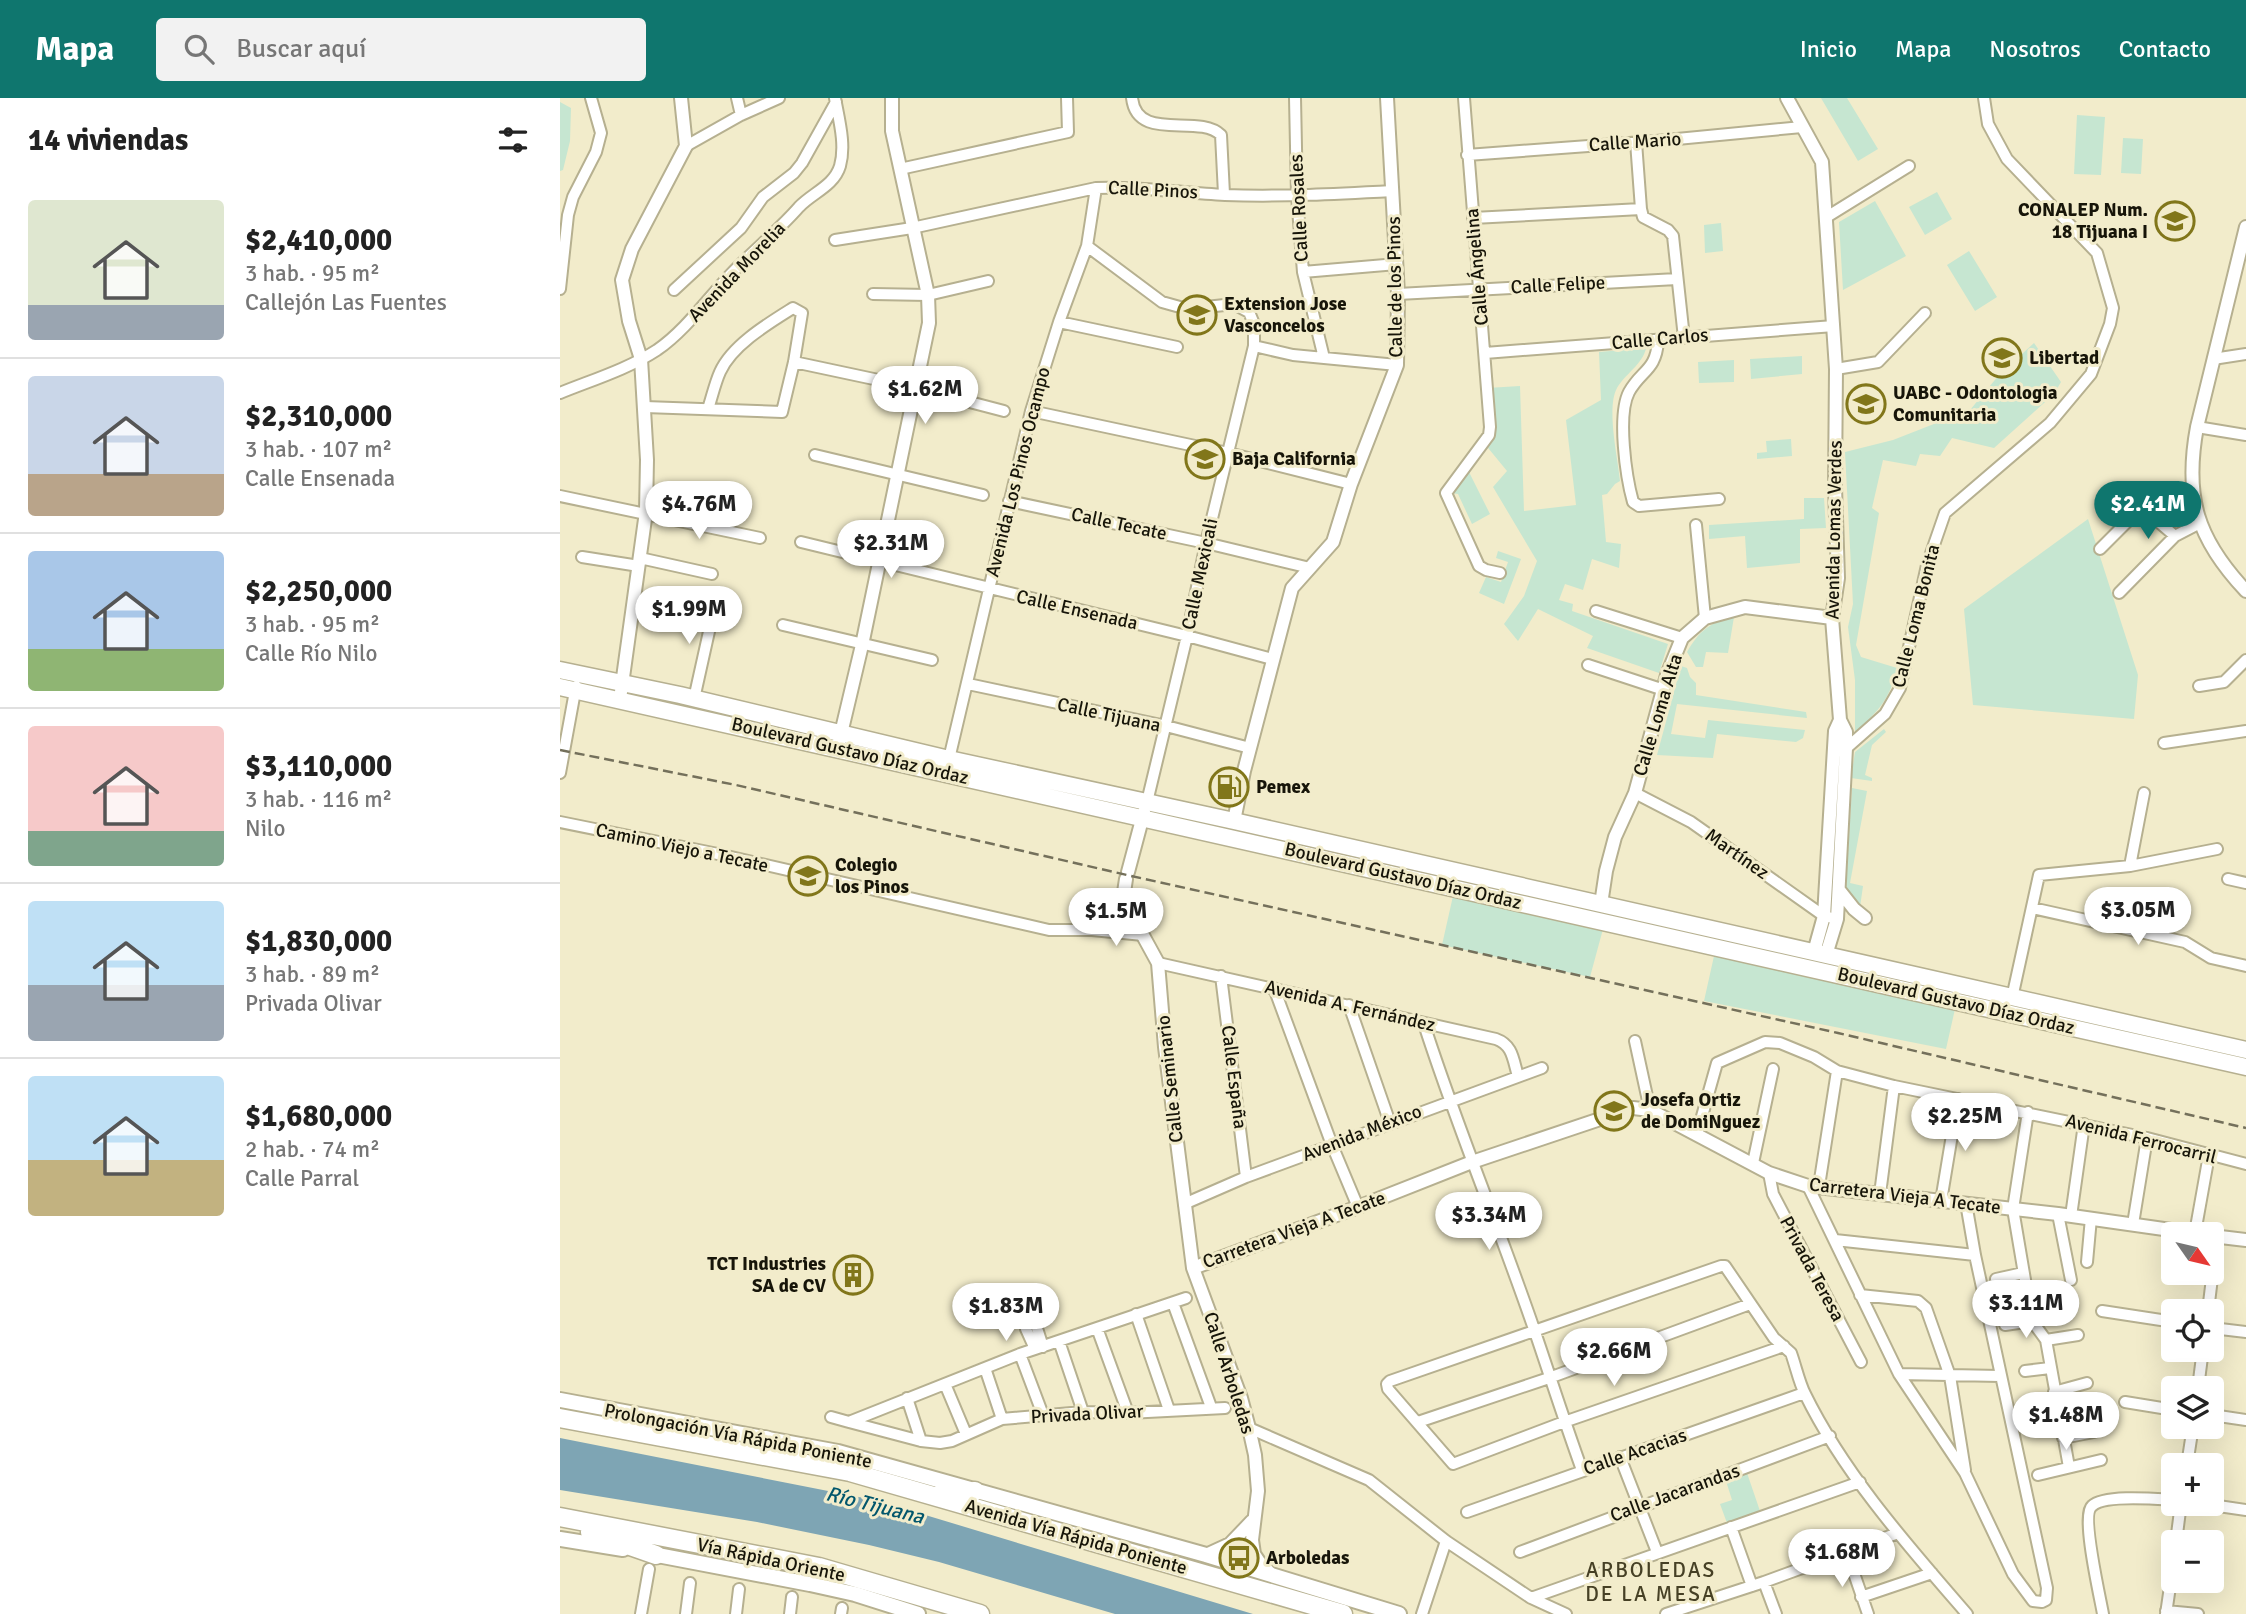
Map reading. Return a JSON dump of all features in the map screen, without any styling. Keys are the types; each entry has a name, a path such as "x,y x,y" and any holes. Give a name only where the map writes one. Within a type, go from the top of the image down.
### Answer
{"highway":[{"name":"Avenida Vía Rápida Poniente","path":"560,1418 850,1472 1343,1614"},
{"path":"766,1440 772,1445 838,1465 850,1472"},
{"path":"886,1482 897,1480 963,1493 975,1492"},
{"path":"560,1519 653,1562"},
{"name":"Vía Rápida Oriente","path":"560,1519 819,1567 980,1614"}],"main road":[{"name":"Boulevard Gustavo Díaz Ordaz","path":"560,670 571,684 694,699 839,741 949,759 1145,810 1234,821 1470,883 1601,904 2246,1050"},
{"name":"Boulevard Gustavo Díaz Ordaz","path":"621,691 1470,883 2246,1067"},
{"name":"Prolongación Vía Rápida Poniente","path":"560,1400 838,1452 1206,1555 1399,1614"},
{"path":"560,1539 653,1562 810,1584 855,1594 916,1614"}],"street":[{"path":"560,289 568,215 573,197 596,152 601,134 591,98"},
{"path":"681,98 686,146"},
{"path":"737,98 741,114"},
{"path":"621,691 646,512 642,359 622,288 623,272 632,249 686,146 741,114 779,98"},
{"path":"839,741 862,645 929,323 928,295 892,131 892,98"},
{"path":"900,169 1068,132 1067,98"},
{"path":"1132,98 1137,114 1154,124 1208,127 1221,135 1224,194"},
{"name":"Calle Rosales","path":"1295,98 1297,196 1303,272 1324,358"},
{"name":"Calle de los Pinos","path":"1234,821 1272,659 1292,588 1333,542 1351,484 1397,365 1398,294 1387,98"},
{"name":"Calle Ángelina","path":"1464,98 1485,353 1489,436 1446,493 1479,566 1500,573"},
{"name":"Avenida Lomas Verdes","path":"1787,98 1822,162 1836,369 1835,486 1838,579 1832,618 1840,720 1846,732 1846,748 1839,890 1820,953"},
{"name":"Calle Loma Bonita","path":"1834,758 1885,714 1900,688 1927,565 1945,513 2050,423 2091,374 2110,324 2113,309 2097,253 2007,159 1988,124 1984,98"},
{"path":"674,290 741,228 763,197 794,173 835,100"},
{"name":"Avenida Morelia","path":"560,393 642,359 659,348 680,330 806,200 831,183 839,168 842,154 841,129 835,100"},
{"name":"Calle Mario","path":"1467,155 1802,127"},
{"path":"1636,142 1640,209 1643,217 1668,230 1673,236 1684,338"},
{"path":"1825,218 1909,166"},
{"name":"Calle Pinos","path":"835,240 912,228 1096,188 1126,186 1224,194 1297,196 1393,191"},
{"name":"Avenida Los Pinos Ocampo","path":"949,759 1031,411 1087,246 1096,188"},
{"path":"1473,218 1640,209"},
{"path":"2246,227 2244,246 2197,427 2191,483 2200,523 2210,546 2224,567 2246,591"},
{"path":"1087,246 1161,302 1187,309 1234,304 1249,312 1255,324 1254,346 1293,355 1397,365"},
{"path":"1303,272 1396,264"},
{"name":"Calle Felipe","path":"1398,294 1676,279"},
{"path":"873,294 928,295 988,281"},
{"path":"645,407 782,412 802,313 793,308 762,327 728,359 720,371 708,409"},
{"path":"1836,369 1878,362 1925,313"},
{"path":"1059,322 1177,347"},
{"name":"Calle Carlos","path":"1485,353 1834,326"},
{"path":"1658,341 1654,361 1631,388 1624,407 1627,480 1633,502 1639,506 1719,499"},
{"name":"Calle Mexicali","path":"1145,810 1254,346"},
{"path":"2213,359 2246,355"},
{"path":"794,362 916,388 1004,411"},
{"path":"1031,411 1228,453 1351,484"},
{"path":"2197,427 2246,435"},
{"path":"815,454 983,495"},
{"path":"560,496 760,538"},
{"name":"Calle Tecate","path":"1009,501 1310,568"},
{"path":"2099,549 2138,504 2175,536"},
{"path":"2119,593 2175,536 2200,523"},
{"path":"1696,525 1705,618"},
{"name":"Calle Ensenada","path":"801,542 1272,659"},
{"path":"582,557 639,562 712,574"},
{"path":"694,699 716,600"},
{"name":"Calle Loma Alta","path":"1601,904 1615,837 1635,793 1667,675 1682,638 1705,618 1745,607 1832,618"},
{"path":"1595,611 1682,638"},
{"path":"783,625 932,660"},
{"path":"2199,686 2224,682 2246,660"},
{"path":"1588,665 1664,690"},
{"path":"560,773 571,684"},
{"name":"Calle Tijuana","path":"968,684 1166,726 1250,748"},
{"name":"Avenida Lomas Verdes","path":"1830,917 1835,731 1840,720"},
{"path":"2164,743 2246,731"},
{"name":"Martínez","path":"1635,793 1701,829 1830,917"},
{"path":"2130,866 2144,793"},
{"path":"1092,930 1111,919 1122,899 1145,810"},
{"name":"Camino Viejo a Tecate","path":"560,822 718,854 1049,930 1092,930 1143,935"},
{"path":"2012,998 2039,875 2130,866 2217,849"},
{"path":"2228,879 2246,883"},
{"path":"1839,890 1865,918"},
{"name":"Calle Seminario","path":"1122,899 1158,963 1165,1047 1193,1268"},
{"path":"2032,908 2185,942 2211,958 2246,966"},
{"name":"Avenida A. Fernández","path":"1158,963 1505,1042 1510,1048 1518,1076"},
{"name":"Calle España","path":"1221,976 1246,1177"},
{"path":"1274,988 1358,1208"},
{"path":"1349,1005 1390,1123"},
{"path":"1424,1024 1449,1101 1535,1330 1582,1470"},
{"path":"1635,1041 1650,1110"},
{"name":"Avenida Ferrocarril","path":"1697,1134 1717,1063 1765,1042 1796,1048 1837,1071 1894,1086 2084,1124 2246,1164"},
{"name":"Avenida México","path":"1184,1203 1246,1177 1542,1068"},
{"path":"1753,1163 1773,1069"},
{"path":"1837,1071 1814,1186 1835,1240 1899,1374 1965,1473 2013,1574 2033,1601 2042,1602 2046,1600 2047,1587 2000,1376 1966,1203"},
{"path":"1880,1194 1894,1086"},
{"path":"1941,1201 1958,1099"},
{"name":"Carretera Vieja A Tecate","path":"1193,1268 1358,1208 1472,1162 1633,1108 1650,1110 1769,1173 1814,1186 2161,1228"},
{"path":"2028,1112 2013,1209 2032,1321 2046,1340 2069,1467"},
{"path":"2071,1280 2064,1215 2084,1124"},
{"path":"2133,1224 2147,1138"},
{"path":"2199,1222 2209,1155"},
{"name":"Privada Teresa","path":"1769,1173 1773,1194 1861,1362"},
{"path":"2087,1262 2091,1218"},
{"path":"2224,1238 2246,1240"},
{"path":"1835,1240 1975,1255"},
{"path":"1784,1346 1452,1464 1388,1389 1387,1384 1535,1330 1725,1266 1774,1338 1784,1346 1791,1353 1804,1393 1860,1482 1898,1533 1967,1614"},
{"name":"Calle Arboledas","path":"1193,1268 1241,1398 1249,1428 1255,1455 1258,1491 1252,1521 1252,1540 1254,1553 1270,1574"},
{"path":"1996,1279 2023,1273"},
{"path":"1860,1294 1923,1304 1950,1376 1965,1473"},
{"path":"849,1422 1020,1354 1186,1298"},
{"path":"1173,1303 1210,1407"},
{"path":"1418,1422 1549,1378 1750,1304"},
{"path":"2102,1311 2161,1320"},
{"path":"1136,1314 1169,1410"},
{"path":"2005,1325 2032,1321"},
{"path":"1097,1328 1128,1413"},
{"path":"2224,1329 2246,1332"},
{"path":"1032,1331 1039,1348"},
{"path":"2046,1340 2078,1335"},
{"path":"1059,1341 1083,1412"},
{"path":"1020,1354 1043,1415"},
{"path":"985,1368 1002,1419"},
{"path":"2025,1371 2050,1368"},
{"path":"1899,1374 2000,1376"},
{"path":"2054,1392 2087,1383"},
{"path":"945,1384 966,1434"},
{"name":"Calle Acacias","path":"1467,1512 1804,1393"},
{"path":"907,1398 921,1441"},
{"path":"2125,1402 2161,1407"},
{"name":"Privada Olivar","path":"831,1417 921,1441 940,1443 952,1441 1002,1419 1083,1412 1128,1413 1225,1408"},
{"path":"2224,1417 2246,1420"},
{"path":"2029,1424 2059,1418"},
{"path":"1249,1428 1368,1480 1446,1541 1531,1598 1566,1614"},
{"path":"2063,1438 2094,1432"},
{"name":"Calle Jacarandas","path":"1520,1552 1830,1436"},
{"path":"1620,1457 1657,1552"},
{"path":"2038,1475 2101,1460"},
{"path":"1531,1598 1860,1482"},
{"path":"2103,1614 2088,1527 2088,1511 2095,1503 2106,1500 2161,1499"},
{"path":"2224,1507 2246,1510"},
{"path":"1206,1555 1230,1544 1252,1521"},
{"path":"1731,1527 1752,1586"},
{"path":"1666,1614 1764,1583 1898,1533"},
{"path":"1422,1614 1446,1541"},
{"path":"1847,1553 1868,1614"},
{"path":"641,1614 653,1562"},
{"path":"1861,1597 1932,1573"},
{"path":"686,1614 691,1583"},
{"path":"1764,1583 1776,1614"},
{"path":"736,1614 740,1589"},
{"path":"2169,1593 2166,1613 2198,1614"},
{"path":"790,1614 792,1597"}],"green space":[{"path":"1821,98 1847,98 1878,149 1858,161"},
{"path":"560,102 571,108 570,141 563,170 560,171"},
{"path":"2077,115 2105,117 2101,175 2074,174"},
{"path":"2123,138 2143,139 2141,174 2121,173"},
{"path":"1937,192 1952,219 1925,235 1909,207"},
{"path":"1875,201 1906,256 1843,290 1839,222"},
{"path":"1721,223 1723,251 1705,253 1704,225"},
{"path":"1969,251 1997,297 1975,311 1947,265"},
{"path":"2034,343 2061,382 2054,394 1994,448 1952,438 1940,456 1920,454 1916,466 1883,460 1872,508 1879,513 1856,645 1861,657 1897,668 1891,688 1882,704 1855,732 1855,680 1848,627 1853,604 1845,452 1893,440 1939,422 1958,418 1970,410 1999,375"},
{"path":"1646,348 1641,359 1620,383 1614,397 1613,420 1620,481 1607,494 1602,495 1606,542 1621,544 1619,568 1592,559 1583,590 1565,584 1559,600 1573,604 1572,611 1668,644 1659,673 1587,648 1593,636 1538,609 1518,641 1504,624 1524,596 1537,561 1493,487 1507,471 1484,443 1487,388 1520,386 1524,511 1576,505 1566,420 1601,400 1599,352"},
{"path":"1802,356 1802,374 1751,379 1750,359"},
{"path":"1734,360 1734,382 1699,383 1698,362"},
{"path":"1791,439 1792,456 1757,459 1757,453 1767,452 1766,441"},
{"path":"1468,470 1490,514 1472,524 1458,494 1451,493"},
{"path":"1804,498 1824,498 1826,528 1800,529 1800,563 1747,568 1745,536 1709,539 1709,525 1804,519"},
{"path":"2088,519 2138,675 2134,719 1973,705 1964,609"},
{"path":"1498,551 1521,559 1504,604 1479,593 1486,577 1501,582 1508,562 1496,558"},
{"path":"1734,617 1728,653 1706,652 1703,667 1696,667 1687,652 1696,638 1706,628"},
{"path":"1681,666 1687,668 1696,683 1696,695 1806,712 1807,718 1677,704 1671,734 1705,738 1708,720 1805,730 1803,738 1796,742 1717,734 1713,758 1657,755"},
{"path":"1884,729 1886,732 1872,745 1865,775 1872,778 1872,781 1851,778 1855,752"},
{"path":"1852,788 1867,791 1850,883 1863,886 1860,907 1846,887"},
{"path":"1453,896 1603,929 1590,977 1442,945"},
{"path":"1714,956 1955,1009 1946,1049 1704,1001"},
{"path":"1747,1473 1760,1511 1727,1523 1720,1504 1732,1500 1726,1481"}],"water":[{"name":"Río Tijuana","path":"560,1438 879,1501 1253,1614 1115,1614 939,1562 869,1545 757,1522 560,1490"}],"railway":[{"path":"560,750 736,785 1838,1033 2246,1128"}],"place":[{"name":"CONALEP Num. 18 Tijuana I","path":"2175,221"},
{"name":"Extension Jose Vasconcelos","path":"1197,315"},
{"name":"Libertad","path":"2002,358"},
{"name":"UABC - Odontologia Comunitaria","path":"1866,404"},
{"name":"Baja California","path":"1205,459"},
{"name":"Pemex","path":"1229,787"},
{"name":"Colegio los Pinos","path":"808,876"},
{"name":"Josefa Ortiz de DomiNguez","path":"1614,1111"},
{"name":"TCT Industries SA de CV","path":"853,1275"},
{"name":"Arboledas","path":"1239,1558"}],"district":[{"name":"ARBOLEDAS DE LA MESA","path":"1651,1582"}]}
